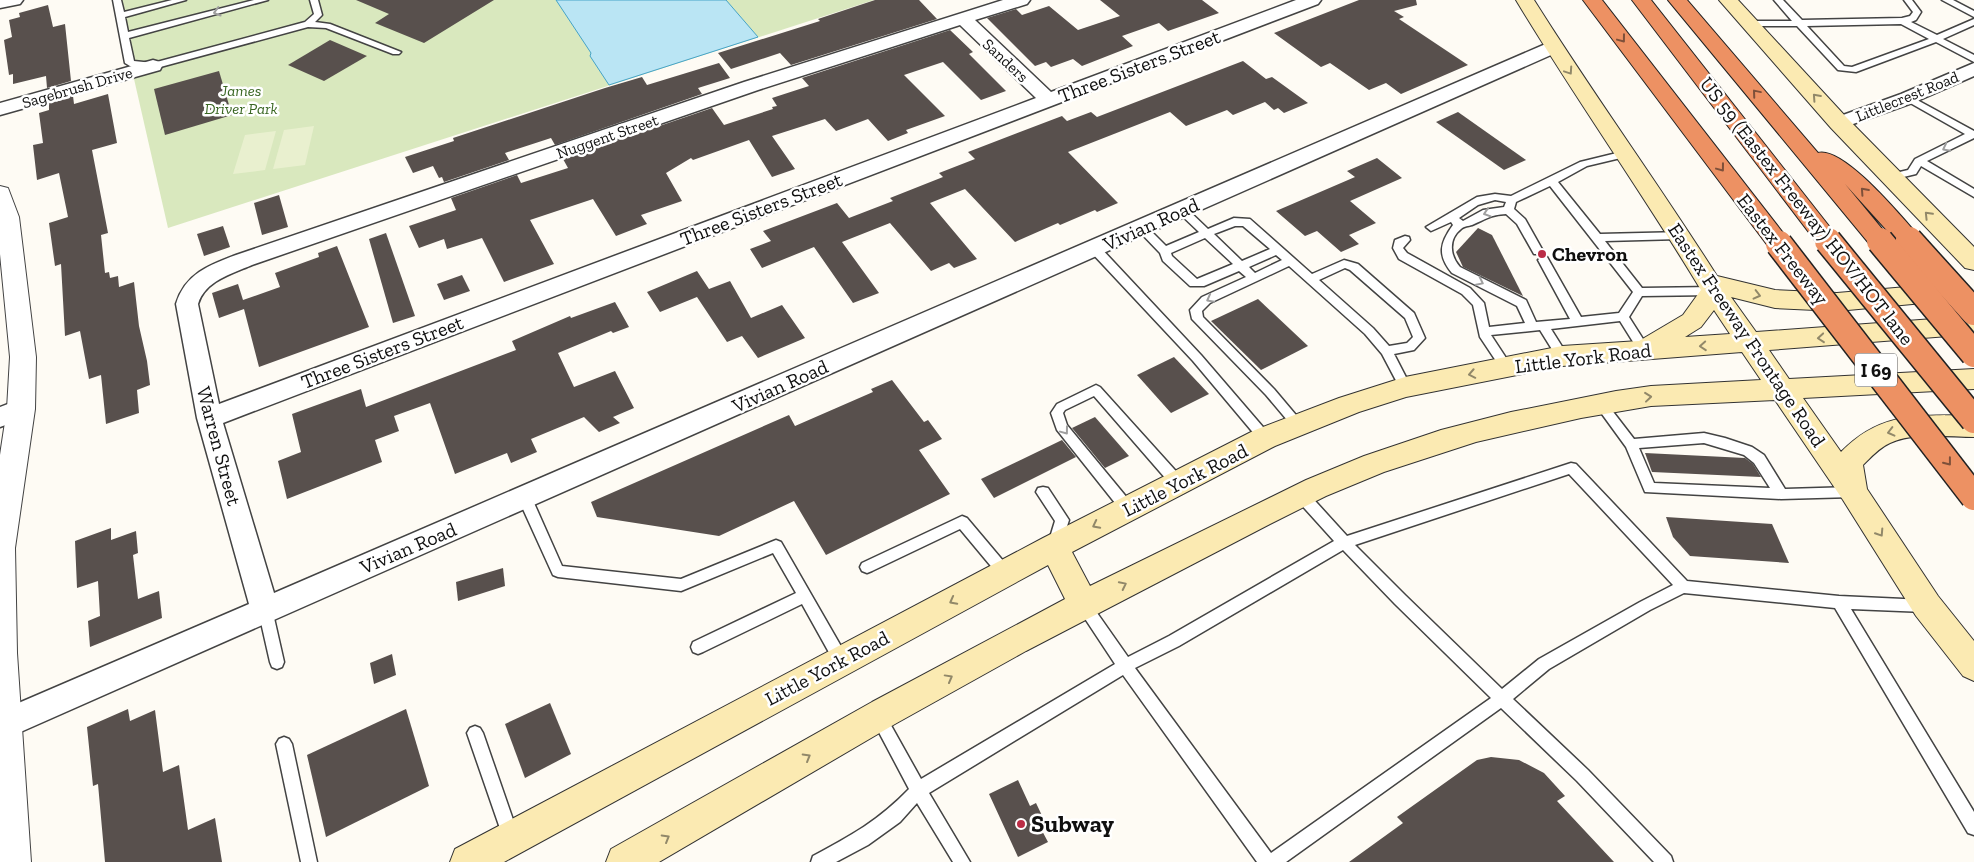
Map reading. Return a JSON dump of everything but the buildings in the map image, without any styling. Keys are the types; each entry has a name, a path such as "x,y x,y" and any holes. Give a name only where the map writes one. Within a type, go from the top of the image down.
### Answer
{"highway":[{"name":"Eastex Freeway","path":"1592,0 1974,497"},
{"name":"US 59 (Eastex Freeway) HOV/HOT lane","path":"1641,0 1828,241 1974,420"},
{"path":"1677,0 1974,354"},
{"path":"1787,130 1854,180 1974,312"}],"main road":[{"name":"Eastex Freeway Frontage Road","path":"1525,0 1554,48 1680,235 1712,287 1784,390 1928,606 1974,666"},
{"path":"1644,350 1692,320 1712,287 1799,301 1837,302 1934,293 1961,281 1970,271 1972,256 1949,236 1839,123 1728,0"},
{"name":"Little York Road","path":"468,862 1054,547 1264,438 1297,424 1405,387 1562,356 1974,325"},
{"path":"624,862 878,716 1083,604 1302,496 1374,464 1528,419 1600,403 1651,396 1974,379"},
{"path":"1853,492 1848,462 1862,448 1881,434 1906,428 1974,426"},
{"path":"1054,547 1083,604"},
{"path":"1948,634 1974,671"}],"street":[{"path":"0,3 14,0"},
{"name":"Nuggent Street","path":"197,284 214,273 272,251 751,86 1021,0"},
{"name":"Three Sisters Street","path":"209,418 1312,0"},
{"name":"Sanders","path":"964,19 1049,100"},
{"name":"Vivian Road","path":"5,724 1554,48"},
{"name":"Sagebrush Drive","path":"0,109 153,66"},
{"name":"Littlecrest Road","path":"1839,123 1908,98 1974,69"},
{"path":"0,193 7,217 19,302 23,357 10,413 0,548 1,652 13,862"},
{"name":"Warren Street","path":"197,284 188,297 187,304 209,418 265,609"}],"lane":[{"path":"117,0 130,63 153,66 308,24 327,26 396,52"},
{"path":"120,16 182,0"},
{"path":"124,36 264,0"},
{"path":"308,24 318,15 318,8 314,0"},
{"path":"1778,0 1841,68 1854,70 1936,39 1974,22"},
{"path":"1750,24 1903,21 1913,18 1917,12 1908,0"},
{"path":"1946,0 1974,14"},
{"path":"1903,21 1974,59"},
{"path":"1908,98 1973,135"},
{"path":"1891,177 1912,172 1920,162 1973,135"},
{"path":"1510,205 1584,164 1625,154"},
{"path":"1920,162 1974,194"},
{"path":"1552,181 1639,292"},
{"path":"1431,227 1455,221 1486,197 1500,196 1510,205 1521,222 1578,322"},
{"path":"1182,210 1254,278"},
{"path":"1455,221 1445,250 1448,262 1456,270 1522,303 1562,356"},
{"path":"1165,251 1234,222 1246,222 1369,330 1386,351 1405,387"},
{"path":"1142,228 1165,251 1167,258 1194,283 1200,283 1277,250"},
{"path":"1596,238 1680,235"},
{"path":"1405,240 1398,243 1398,248 1403,256 1466,290"},
{"path":"1094,248 1197,358 1264,438"},
{"path":"1290,261 1206,300 1196,310 1198,318 1270,392 1297,424"},
{"path":"1311,279 1344,264 1354,267 1410,316 1419,338 1410,347 1386,351"},
{"path":"1456,270 1466,290 1478,303 1486,337 1506,367"},
{"path":"1639,292 1712,287"},
{"path":"1623,317 1639,292"},
{"path":"1484,332 1623,317"},
{"path":"1623,317 1644,350"},
{"path":"1128,509 1061,427 1057,419 1057,413 1061,407 1096,390 1178,483"},
{"path":"1600,403 1631,444 1650,488 1781,494 1853,492"},
{"path":"1631,444 1704,438 1721,442 1748,451 1759,459 1781,494"},
{"path":"819,862 862,839 894,816 918,790 1125,666 1174,641 1343,543 1572,468 1683,587"},
{"path":"1044,492 1062,520 1054,547"},
{"path":"1302,496 1343,543 1501,699 1572,764 1665,862"},
{"path":"525,498 558,571 681,585 776,546 841,660"},
{"path":"867,567 962,522 1005,573"},
{"path":"1272,862 1501,699 1544,664 1645,606 1683,587 1839,602 1928,606"},
{"path":"698,647 804,596"},
{"path":"1839,602 1970,813 1974,827"},
{"path":"1083,604 1125,666 1267,862"},
{"path":"265,609 277,662"},
{"path":"878,716 918,790 962,862"},
{"path":"475,733 512,838"},
{"path":"284,744 309,862"}],"green space":[{"name":"James Driver Park","path":"116,0 874,0 168,228"},
{"path":"314,126 305,165 273,169 284,130"},
{"path":"276,131 265,170 233,174 245,135"}],"water":[{"path":"556,0 726,0 758,37 609,85 590,56 591,53"}],"place":[{"name":"Chevron","path":"1542,254"},
{"name":"Subway","path":"1021,824"}]}
